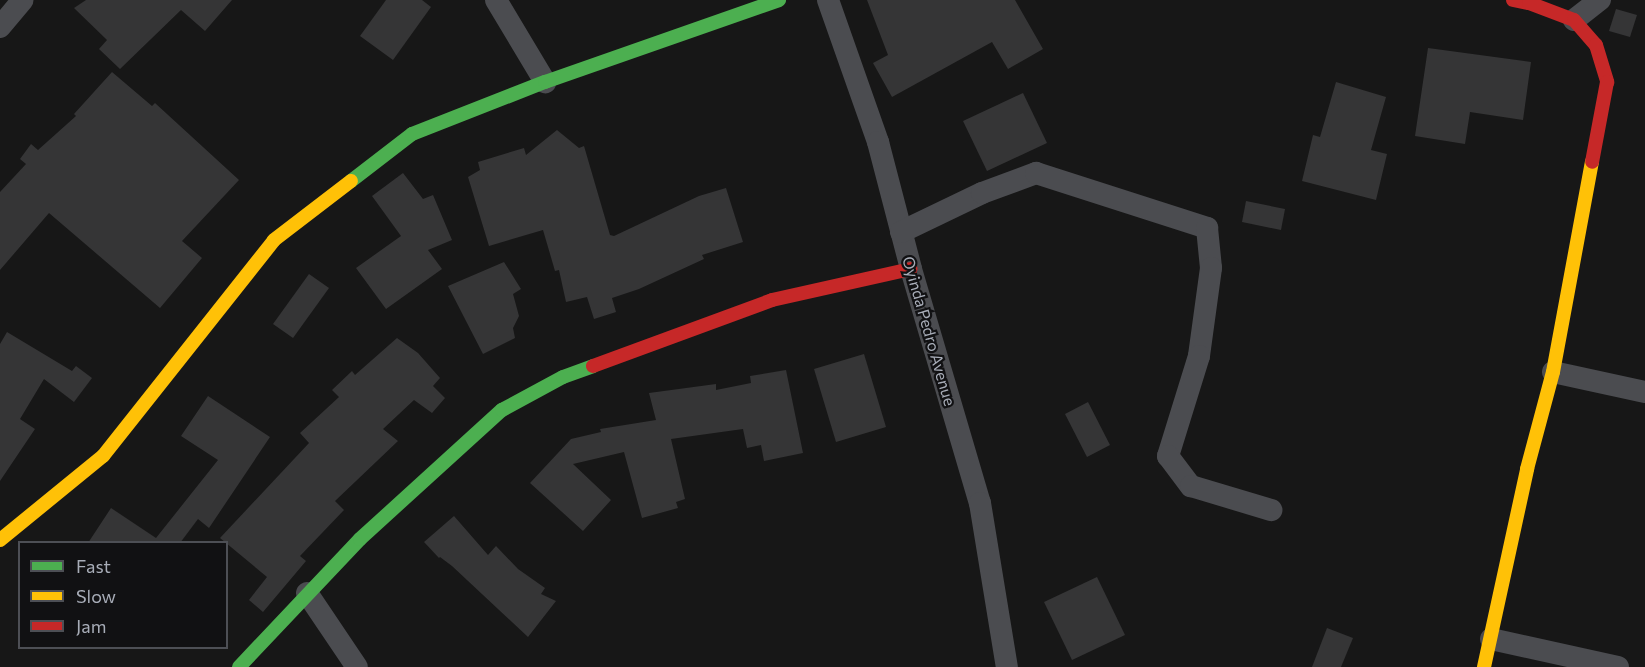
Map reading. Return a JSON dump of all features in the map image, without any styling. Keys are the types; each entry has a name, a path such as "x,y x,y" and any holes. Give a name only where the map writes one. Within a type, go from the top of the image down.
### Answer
{"street":[{"path":"0,27 22,0"},
{"path":"496,0 545,82"},
{"path":"0,540 103,456 274,240 412,134 545,82 779,0"},
{"name":"Oyinda Pedro Avenue","path":"828,0 878,142 911,269 980,503 1007,667"},
{"path":"1484,667 1527,469 1553,372 1608,82 1596,45 1574,20 1529,3 1513,0"},
{"path":"1574,20 1600,0"},
{"path":"901,232 982,193 1036,173 1207,228 1211,268 1199,356 1167,456 1191,486 1271,510"},
{"path":"239,667 360,539 502,410 563,377 772,300 911,269"},
{"path":"1553,372 1645,392"},
{"path":"307,593 357,667"},
{"path":"1491,639 1618,667"}],"building":[{"path":"86,0 232,0 205,31 181,10 120,69 99,49 107,40 74,8"},
{"path":"386,0 422,0 431,7 393,60 360,36"},
{"path":"867,0 1015,0 1043,49 1008,69 992,42 892,97 873,63 888,55"},
{"path":"1616,9 1637,15 1630,37 1609,31"},
{"path":"1428,48 1531,62 1523,120 1470,112 1465,144 1415,136"},
{"path":"112,72 152,106 155,103 239,180 182,241 202,258 160,308 49,213 0,270 0,192 26,164 20,159 31,144 38,150 76,116 74,114"},
{"path":"1336,82 1386,97 1371,150 1387,154 1376,200 1302,181 1313,135 1320,137"},
{"path":"1023,93 1047,143 987,171 963,121"},
{"path":"557,130 579,148 584,146 610,235 614,236 699,196 726,188 743,242 702,255 704,259 639,289 612,298 616,312 594,319 587,297 566,302 559,270 555,271 543,230 489,246 468,177 480,170 478,162 524,148 526,155"},
{"path":"403,173 423,199 433,195 452,240 428,250 442,269 386,309 356,268 401,236 372,196"},
{"path":"1246,201 1285,209 1281,230 1242,222"},
{"path":"504,262 521,289 513,294 519,316 513,328 515,338 483,354 448,286"},
{"path":"309,274 329,288 293,338 273,324"},
{"path":"7,332 72,371 76,366 92,378 74,402 44,379 20,419 35,429 0,481 0,344"},
{"path":"397,338 418,353 440,378 433,386 445,398 432,413 414,400 383,429 398,441 335,501 344,510 300,556 306,561 263,612 249,600 267,577 228,545 228,541 220,538 309,443 300,433 339,397 332,390 352,371 355,375"},
{"path":"864,354 886,427 836,442 814,369"},
{"path":"786,370 803,453 764,461 761,445 747,448 743,429 671,439 685,499 676,502 678,508 642,518 624,452 573,464 611,500 583,531 530,483 571,439 601,432 600,429 656,420 649,393 716,384 716,390 751,383 750,376"},
{"path":"208,396 270,437 209,528 198,519 182,541 89,541 111,508 156,538 218,460 181,436"},
{"path":"1088,402 1110,445 1087,457 1065,414"},
{"path":"454,516 488,555 496,546 518,569 545,588 541,594 556,601 528,637 424,542"},
{"path":"1097,577 1125,635 1072,660 1044,602"},
{"path":"1327,628 1353,638 1341,667 1312,667"}],"traffic: fast":[{"path":"351,181 412,134 545,82 779,0"},
{"path":"239,667 360,539 502,410 563,377 593,366"}],"traffic: slow":[{"path":"1484,667 1527,469 1553,372 1592,162"},
{"path":"0,540 103,456 274,240 351,181"}],"traffic: jam":[{"path":"1513,0 1529,3 1574,20 1596,45 1607,82 1592,162"},
{"path":"593,366 772,300 911,269"}]}
